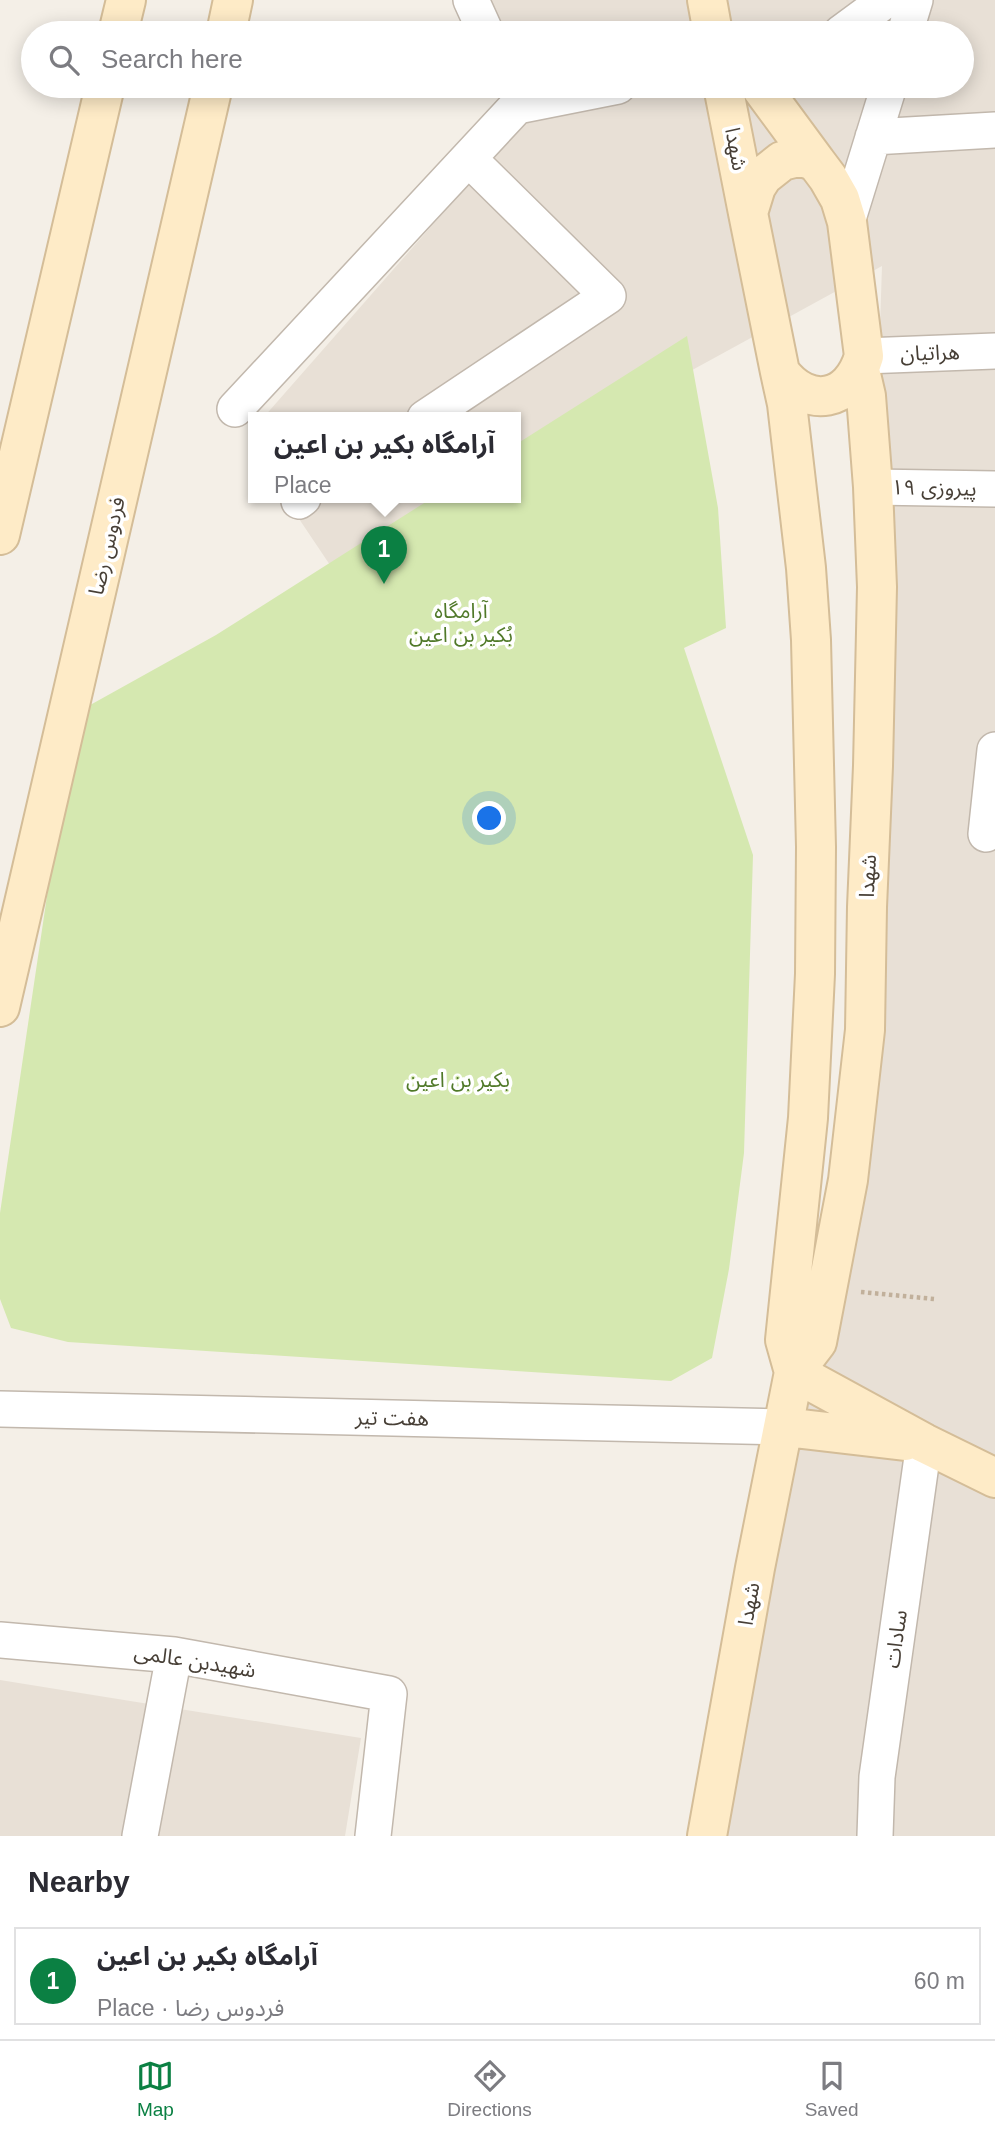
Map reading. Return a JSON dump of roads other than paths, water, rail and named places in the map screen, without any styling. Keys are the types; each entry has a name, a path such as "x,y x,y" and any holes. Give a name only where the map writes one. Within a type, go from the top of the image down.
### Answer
{"street":[{"path":"121,21 126,0"},
{"path":"229,21 233,0"},
{"path":"471,0 481,21"},
{"path":"857,21 886,0"},
{"path":"909,21 915,0"},
{"path":"0,535 103,98"},
{"name":"فردوس رضا","path":"0,1007 211,98"},
{"path":"235,409 469,159 512,98"},
{"name":"شهدا","path":"707,1836 755,1568 794,1373 785,1340 808,1118 816,848 811,640 806,568 787,404 725,98"},
{"path":"772,98 816,162"},
{"path":"847,222 885,98"},
{"path":"873,138 995,130"},
{"path":"748,213 756,187 773,166 794,158 816,162"},
{"path":"434,412 608,296 469,159"},
{"name":"شهدا","path":"794,1373 817,1342 828,1289 848,1180 865,1030 877,587 866,396 847,222 840,199 816,162"},
{"name":"هراتیان","path":"862,363 995,351"},
{"path":"780,372 788,383 800,392 814,396 828,395 853,382 862,363"},
{"name":"پیروزی ۱۹","path":"873,487 995,489"},
{"path":"986,834 995,750"},
{"path":"794,1373 995,1478"},
{"name":"هفت تیر","path":"0,1409 785,1427"},
{"path":"785,1427 924,1443"},
{"name":"سادات","path":"875,1836 877,1777 924,1443"},
{"name":"شهیدبن عالمی","path":"0,1640 174,1655 389,1694 373,1836"},
{"path":"140,1836 174,1655"}],"place":[{"name":"آرامگاه بکیر بن اعین","path":"384,584"}],"park label":[{"name":"آرامگاه بُکیر بن اعین","path":"461,623"},
{"name":"بکیر بن اعین","path":"458,1080"}]}
